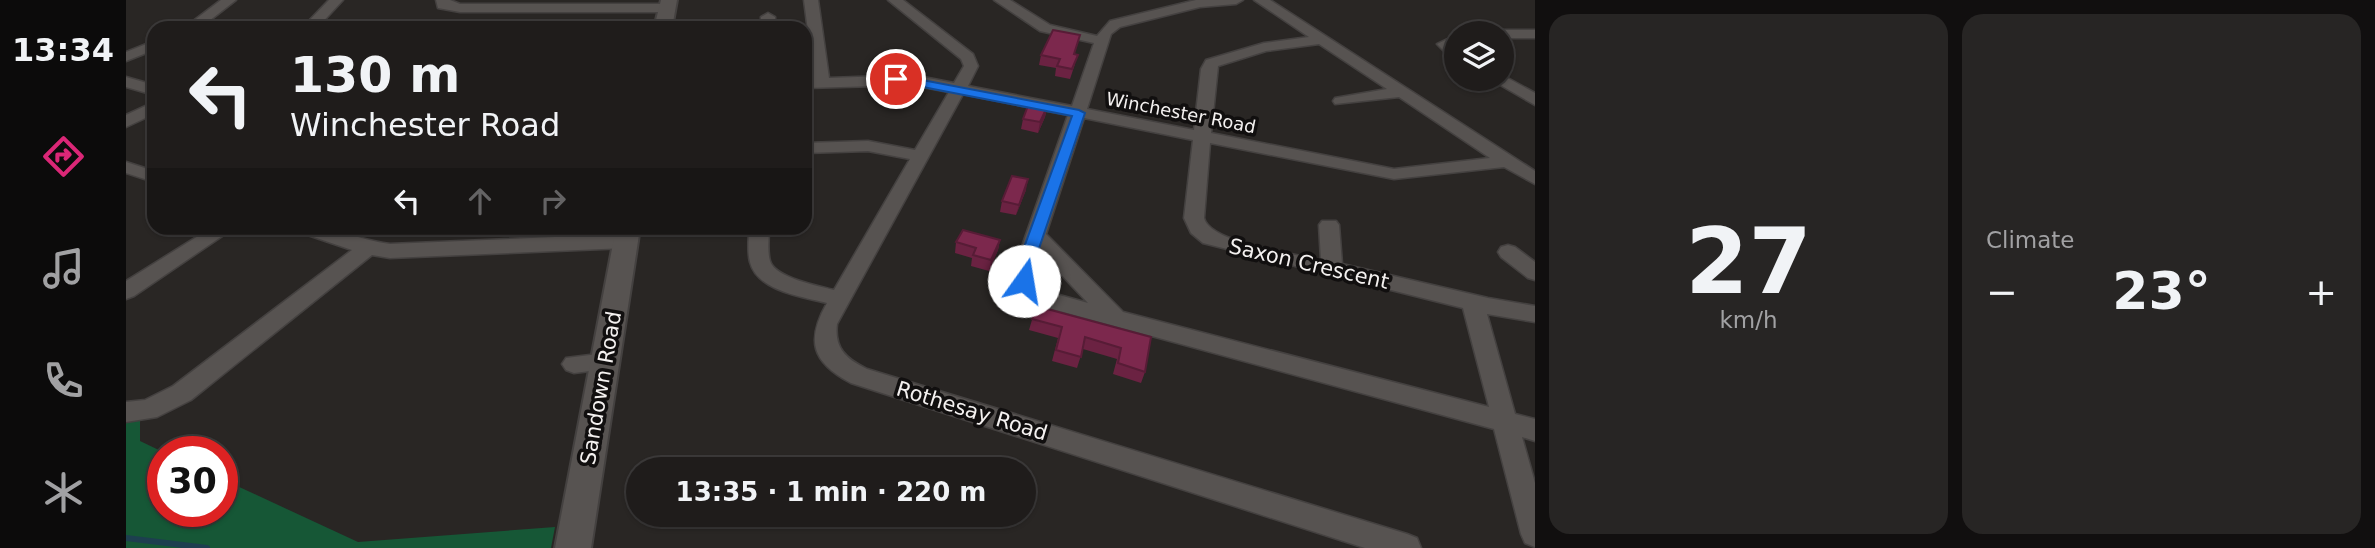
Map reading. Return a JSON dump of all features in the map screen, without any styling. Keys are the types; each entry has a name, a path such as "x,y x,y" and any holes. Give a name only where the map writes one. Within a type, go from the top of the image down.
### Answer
{"street":[{"path":"200,21 229,0"},
{"path":"316,21 336,0"},
{"path":"443,0 443,5 460,8 560,3 668,4"},
{"path":"810,21 811,0"},
{"name":"Rothesay Road","path":"895,0 968,57 971,66 827,324 825,342 833,359 859,376 1407,548"},
{"path":"1001,0 1045,28 1102,41"},
{"path":"1236,0 1197,2 1115,24 1107,29 1023,272 1027,287 1045,299 1535,430"},
{"path":"1261,0 1535,179"},
{"path":"1514,34 1535,34"},
{"name":"Saxon Crescent","path":"1321,40 1264,47 1211,63 1194,218 1197,228 1217,242 1473,303 1535,314"},
{"path":"126,57 147,48"},
{"name":"Winchester Road","path":"813,82 896,79 1394,174 1507,161"},
{"path":"126,82 147,88"},
{"path":"1514,88 1535,100"},
{"path":"1341,101 1401,92"},
{"path":"126,122 147,111"},
{"path":"812,148 869,146 921,156"},
{"path":"126,167 147,174"},
{"path":"1329,225 1332,270"},
{"path":"126,291 213,235"},
{"path":"328,235 368,248 409,251 614,235"},
{"name":"Sandown Road","path":"573,548 627,235"},
{"path":"759,235 760,261 768,275 841,299"},
{"path":"1036,236 1115,317"},
{"path":"126,412 148,410 182,393 368,248"},
{"path":"1508,252 1535,272"},
{"path":"1473,303 1535,534"},
{"path":"574,364 606,362"}],"green space":[{"path":"126,420 140,420 140,441 147,444 147,527 238,527 238,486 358,542 555,527 551,548 126,548"}],"building":[{"path":"1053,30 1080,35 1074,54 1078,55 1072,69 1057,66 1060,59 1041,55"},
{"path":"1029,103 1047,107 1040,122 1023,119"},
{"path":"1012,176 1028,179 1019,205 1002,201"},
{"path":"963,230 1000,240 991,260 973,255 976,248 956,242"},
{"path":"1036,306 1151,337 1145,372 1118,363 1121,348 1085,337 1081,357 1056,350 1062,327 1032,319"}],"waterway":[{"path":"126,538 207,548"}],"route":[{"path":"896,79 919,81 1079,113 1023,272 1024,281"}]}
